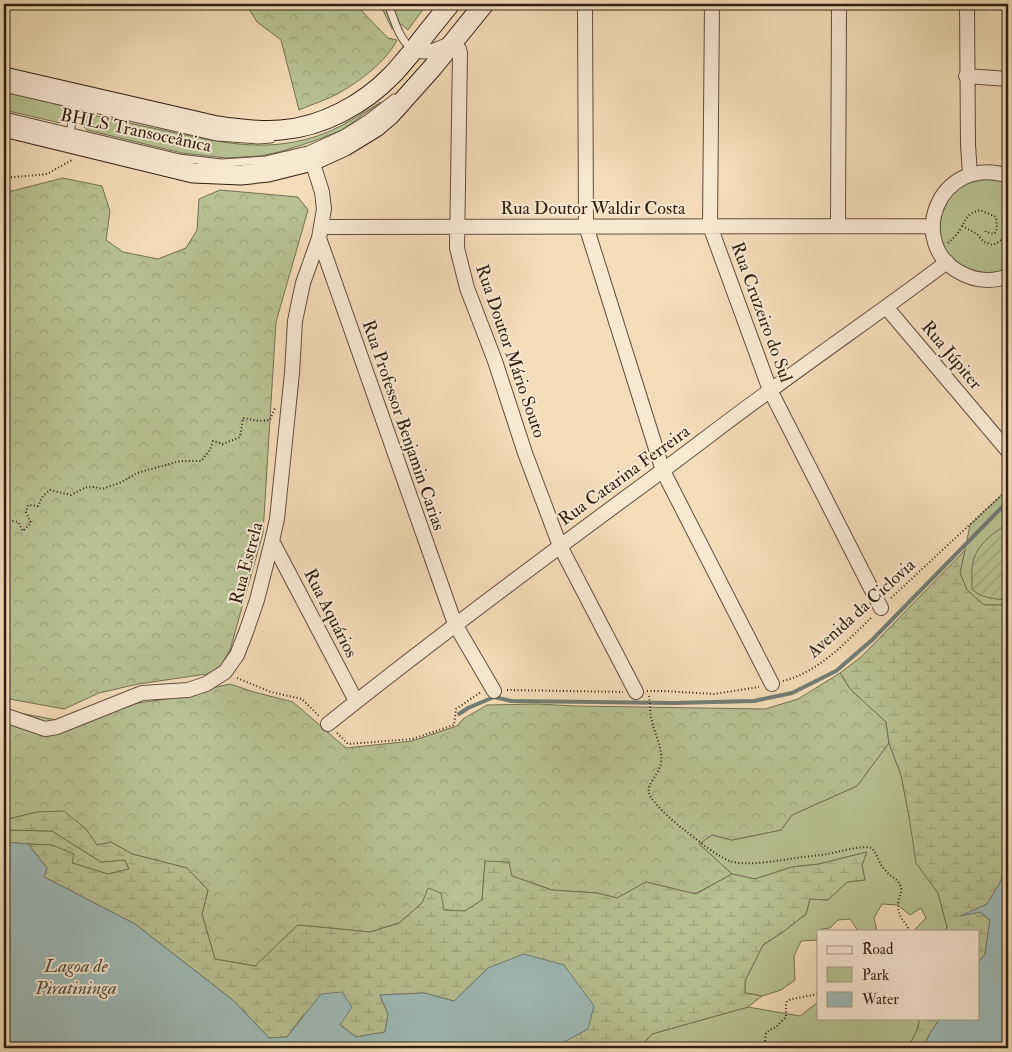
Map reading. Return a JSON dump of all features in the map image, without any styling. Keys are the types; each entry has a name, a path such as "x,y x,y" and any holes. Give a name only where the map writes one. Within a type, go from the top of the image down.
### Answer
{"main road":[{"path":"4,128 193,173 241,175 268,172 312,161 345,146 376,127 392,114 411,93 450,4"},
{"path":"4,77 217,126 244,130 281,130 302,127 335,116 363,100 394,74 432,48 484,4"}],"street":[{"path":"585,4 586,226 663,470 772,684"},
{"name":"Rua Cruzeiro do Sul","path":"712,4 710,226 770,390 881,608"},
{"path":"838,226 839,4"},
{"path":"967,4 966,76 970,175"},
{"name":"Rua Doutor Mário Souto","path":"432,48 459,49 460,53 457,248 467,288 495,361 525,453 560,546 636,692"},
{"path":"966,76 1008,79"},
{"path":"312,161 324,200 320,232"},
{"path":"1008,176 989,172 970,175 955,182 943,194 935,209 933,226 933,235 943,257 959,272 974,278 990,280 1008,276"},
{"name":"Rua Doutor Waldir Costa","path":"320,232 457,226 933,226"},
{"name":"Rua Estrela","path":"4,715 46,729 57,727 142,693 188,690 206,684 225,672 237,655 256,600 277,518 292,373 295,321 303,284 320,232"},
{"name":"Rua Professor Benjamin Carias","path":"320,232 454,624 494,691"},
{"name":"Rua Catarina Ferreira","path":"328,724 454,624 770,390 886,307 943,257"},
{"name":"Rua Júpiter","path":"886,307 1008,451"},
{"name":"Rua Aquários","path":"272,542 356,702"}],"lane":[{"path":"388,4 405,42 432,48"},
{"path":"400,78 432,48"},
{"name":"BHLS Transoceânica","path":"4,88 217,137 258,140 276,138"},
{"name":"BHLS Transoceânica","path":"4,116 179,158 221,163 266,160 308,150 343,134 367,119 397,95"},
{"path":"70,132 76,104"},
{"path":"312,132 321,129"}],"path":[{"path":"4,178 47,174 72,160"},
{"path":"943,257 946,247 971,212 980,210 996,217 997,231 994,234 985,230"},
{"path":"962,226 977,234 984,242 993,245 1000,242 1005,235 1008,228 1006,216 1008,215"},
{"path":"4,524 8,520 18,522 23,531 31,522 26,512 28,505 38,506 43,496 50,490 71,495 86,487 94,486 102,489 122,482 137,473 180,461 201,461 210,450 213,441 224,444 240,437 243,418 259,421 270,420 276,403"},
{"name":"Avenida da Ciclovia","path":"328,724 348,744 412,739 454,724 456,709 484,690 567,692 664,691 714,694 756,688 792,678 821,663 845,643 1008,489"},
{"path":"225,672 272,692 302,699 328,724"},
{"path":"649,698 651,717 661,758 659,771 648,791 649,795 679,826 720,856 740,863 772,862 868,847 872,848 885,871 898,881 901,891 898,913 908,927 906,930"},
{"path":"764,1048 766,1033 776,1027 786,1017 787,1001 817,994"}],"green space":[{"path":"246,4 355,4 388,38 397,40 386,56 355,83 334,95 299,110 281,40 257,22"},
{"path":"380,4 430,4 426,9 424,8 408,30 401,24 392,29"},
{"path":"4,92 62,105 64,116 60,123 4,110"},
{"path":"381,102 342,130 283,151 261,156 226,158 182,153 87,130 82,125 83,119 88,114 224,142 259,145 277,144 295,142 323,134 348,122"},
{"path":"63,178 102,186 110,211 106,240 123,252 158,259 186,248 197,230 199,199 220,190 298,197 308,210 276,322 263,533 230,650 220,667 207,674 138,684 99,693 64,709 4,698 4,193"},
{"path":"983,179 999,180 1008,184 1008,268 991,273 975,271 961,265 950,255 942,243 939,228 941,212 950,197 965,184"},
{"path":"1008,489 1008,605 984,605 967,590 960,573 970,525"},
{"path":"1008,523 1008,600 983,596 972,589 972,571 975,555 992,535"},
{"path":"965,550 960,573 967,590 984,605 1008,605 1008,859 1001,881 987,904 963,915 980,912 990,920 985,954 980,960 980,930 946,930 938,893 916,863 901,775 889,743 886,722 850,689 840,673 861,657"},
{"path":"840,673 850,689 886,722 889,743 857,786 792,815 781,830 732,840 712,835 699,844 732,874 695,894 646,882 617,898 597,893 552,890 512,876 485,861 482,900 465,911 444,910 422,903 399,923 370,932 298,925 256,966 215,959 202,914 208,890 187,868 132,854 111,842 97,845 86,829 37,812 4,820 4,710 67,722 99,709 185,696 230,684 293,702 346,748 412,741 457,726 463,719 487,705 537,704 765,709 798,699"},
{"path":"889,743 901,775 909,816 931,882 938,893 946,930 915,930 926,918 921,908 910,915 898,905 882,904 874,918 877,930 857,930 850,919 838,920 830,928 817,930 817,940 801,941 794,956 795,980 781,990 762,996 745,993 745,981 763,945 806,914 810,899 828,900 847,882 865,880 862,865 867,852 819,864 792,867 755,879 732,874 699,844 712,835 732,840 781,830 792,815 857,786"},
{"path":"64,811 86,829 97,845 111,842 132,854 187,868 208,890 202,914 215,959 255,966 298,925 370,932 399,923 422,903 428,888 441,893 444,910 465,911 482,900 485,861 509,862 512,876 552,890 597,893 617,898 646,882 696,894 732,874 755,879 792,867 819,864 867,852 862,865 865,880 847,882 828,900 810,899 806,914 763,945 745,981 745,993 762,996 748,1007 652,1034 639,1048 553,1048 588,1029 488,968 454,1001 424,993 380,995 388,1014 385,1032 356,1037 340,1025 304,1014 287,1037 269,1038 234,1001 135,924 44,877 47,868 28,844 52,845 74,854 72,863 108,874 129,869 125,860 101,862 52,831 4,830 4,820 37,812"},
{"path":"4,830 52,831 101,862 125,860 129,869 108,874 72,863 52,845 4,842"},
{"path":"817,1003 817,1020 920,1020 908,1048 639,1048 652,1034 748,1007 800,1016"},
{"path":"920,1020 939,1020 923,1048 908,1048"}],"water":[{"name":"Lagoa de Piratininga","path":"4,842 28,844 47,868 44,877 135,924 234,1001 269,1038 287,1037 321,994 342,992 352,1007 340,1025 356,1037 385,1032 388,1014 380,995 424,993 454,1001 488,968 524,954 564,965 594,1006 588,1029 553,1048 4,1048"},
{"path":"1008,859 1008,1048 923,1048 939,1020 980,1020 980,960 985,954 990,920 980,912 960,916 987,904 1001,881"}],"waterway":[{"path":"459,714 494,697 511,701 674,703 754,701 792,693 836,671 872,640 1008,501"},
{"path":"1007,600 1008,605"}]}
